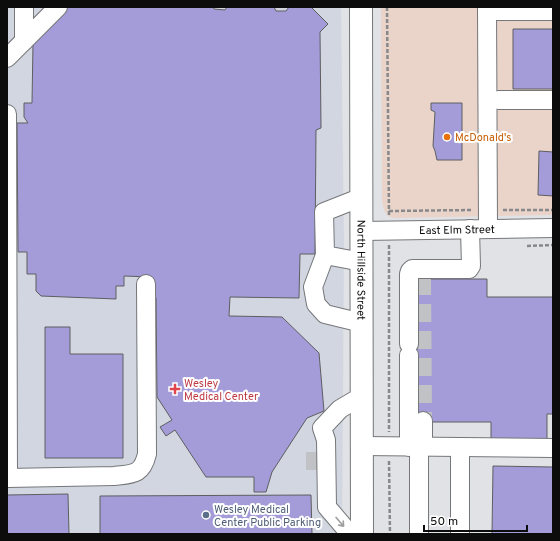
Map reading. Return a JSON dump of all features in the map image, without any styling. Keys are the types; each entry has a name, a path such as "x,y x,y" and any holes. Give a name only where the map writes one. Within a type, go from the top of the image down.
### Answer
{"main road":[{"name":"North Hillside Street","path":"361,7 362,534"}],"street":[{"path":"24,7 24,41"},
{"path":"7,58 58,7"},
{"path":"488,229 487,9 553,11"},
{"path":"498,100 553,100"},
{"path":"7,114 8,478 129,475 138,472 145,465 148,454 146,284"},
{"path":"362,197 324,212 325,254 313,286 316,304 325,314 362,323"},
{"name":"East Elm Street","path":"362,230 553,228"},
{"path":"419,534 417,447 409,350 409,274 410,270 412,269 422,273 469,269 471,266 470,229"},
{"path":"325,254 362,262"},
{"path":"327,508 326,440 318,436 340,409 362,396"},
{"path":"417,447 423,421"},
{"path":"362,446 553,448"},
{"path":"460,447 460,534"},
{"path":"315,470 319,493 327,508 350,534"}],"path":[{"path":"387,7 390,534"}],"shaded area":[{"name":"Wesley Medical Center","path":"7,7 341,7 344,244 342,534 7,534"},
{"path":"381,7 553,7 553,215 394,218 388,216 384,210 382,201"}],"building":[{"name":"Wesley Medical Center","path":"50,7 213,7 214,9 225,10 227,7 274,7 276,11 286,11 289,7 311,7 328,24 320,32 321,128 316,130 315,254 300,254 299,298 230,297 229,316 282,317 319,353 324,411 307,418 272,472 266,492 254,492 254,477 206,477 175,430 166,436 160,427 172,420 157,397 156,298 151,289 151,277 124,276 124,286 116,286 116,299 41,296 36,291 36,274 27,274 27,252 18,252 17,123 28,123 24,117 24,103 32,103 33,43"},
{"path":"513,29 553,29 553,89 513,89"},
{"name":"McDonald's","path":"431,103 462,103 462,160 437,160 433,146 435,112 431,110"},
{"path":"539,151 553,152 553,196 538,195"},
{"path":"416,279 487,279 487,297 553,297 553,414 547,414 547,441 491,441 491,422 416,422"},
{"path":"45,327 70,327 70,354 123,354 123,458 45,458"},
{"path":"493,466 553,467 553,534 492,534"},
{"path":"68,494 69,534 7,534 7,495"},
{"name":"Wesley Medical Center Public Parking","path":"311,495 312,534 100,534 100,496"}],"tunnel":[{"path":"422,277 423,421"},
{"path":"315,445 315,470"}],"place":[{"name":"McDonald's","path":"447,137"},
{"name":"Wesley Medical Center","path":"175,389"},
{"name":"Wesley Medical Center Public Parking","path":"206,515"}]}
